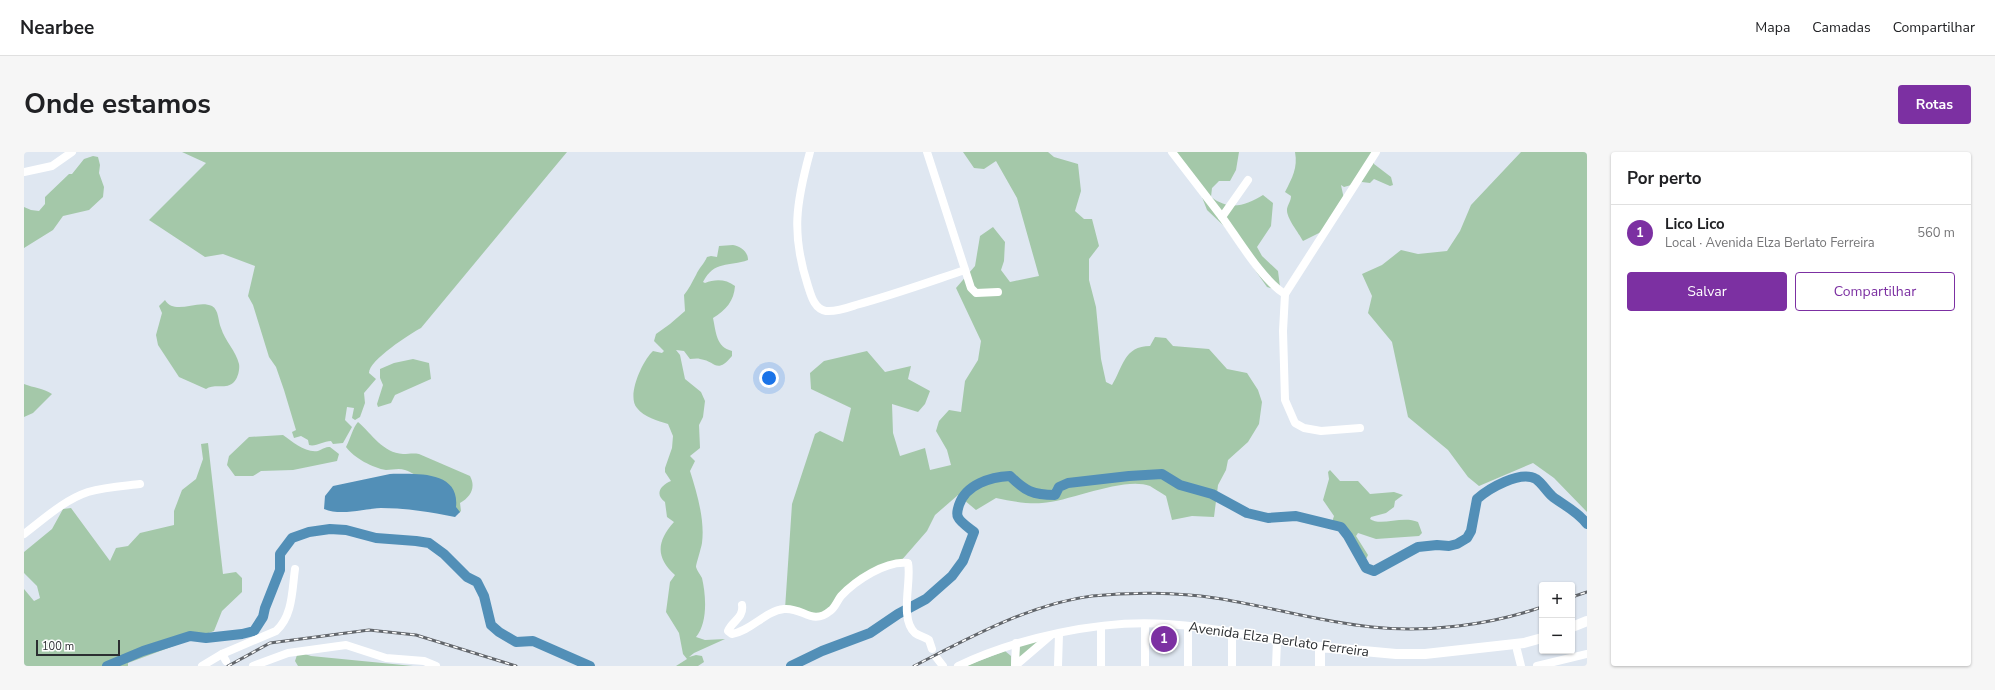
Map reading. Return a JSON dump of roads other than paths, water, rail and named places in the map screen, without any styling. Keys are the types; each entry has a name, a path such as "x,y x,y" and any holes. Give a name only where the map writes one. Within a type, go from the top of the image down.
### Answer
{"main road":[{"path":"1575,626 1587,621"},
{"name":"Avenida Elza Berlato Ferreira","path":"1320,648 1396,654 1425,654 1518,644 1539,639"},
{"path":"1320,648 1320,666"}],"street":[{"path":"24,172 52,166 72,152"},
{"path":"810,152 800,188 797,229 801,264 815,305 825,311 835,310 878,299 965,270"},
{"path":"927,152 973,291 976,293 998,292"},
{"path":"1172,152 1276,289 1285,294"},
{"path":"1360,428 1321,431 1304,428 1296,423 1285,400 1285,294 1376,152"},
{"path":"1222,217 1248,180"},
{"path":"24,534 54,511 79,496 97,490 140,484"},
{"path":"742,605 743,610 741,615 730,626 728,631 732,634 740,632 774,612 785,609 797,610 809,616 820,618 831,611 840,597 864,577 885,566 900,562 908,563 909,567 906,600 911,626 915,633 929,640 932,649"},
{"path":"202,666 224,658 276,631 282,626 290,608 296,569"},
{"path":"1145,624 1145,666"},
{"name":"Avenida Elza Berlato Ferreira","path":"958,666 1016,643 1102,627 1145,624 1188,626 1320,648"},
{"path":"1188,626 1188,666"},
{"path":"1101,666 1102,627"},
{"path":"1232,633 1232,666"},
{"path":"1016,643 1015,666 1055,635"},
{"path":"1055,635 1058,666"},
{"path":"1276,666 1277,641"},
{"path":"253,666 288,653 346,646 386,658 424,662 436,666"},
{"path":"1517,650 1521,666"},
{"path":"1537,666 1587,654"},
{"path":"936,657 943,666"}],"water":[{"path":"390,474 423,475 443,480 451,486 455,495 456,507 460,512 455,517 400,509 381,508 338,512 324,509 325,496 333,486"}],"waterway":[{"path":"791,666 822,651 870,633 898,614 926,599 952,576 963,561 974,532 958,517 957,511 962,498 973,487 995,478 1010,476 1025,489 1035,493 1055,495 1059,487 1068,483 1162,474 1180,485 1212,494 1247,513 1268,518 1296,516 1341,527 1348,536 1366,568 1374,571 1418,547 1437,545 1449,546 1457,544 1467,538 1471,531 1477,499 1496,486 1522,477 1536,479 1553,497 1575,512 1587,524"},
{"path":"107,666 143,651 190,636 206,638 242,634 254,631 263,617 280,570 280,554 292,538 309,532 330,529 346,530 376,538 429,543 444,554 467,577 477,582 484,596 491,625 499,632 516,642 533,641 590,666"}],"railway":[{"path":"1575,596 1587,592"},
{"path":"914,666 978,634 1023,614 1046,606 1092,596 1154,593 1200,596 1235,601 1352,625 1393,629 1436,628 1480,623 1501,619 1539,608"},
{"path":"228,666 270,643 369,630 416,635 516,666"}],"place":[{"name":"Lico Lico","path":"1164,639"}]}
